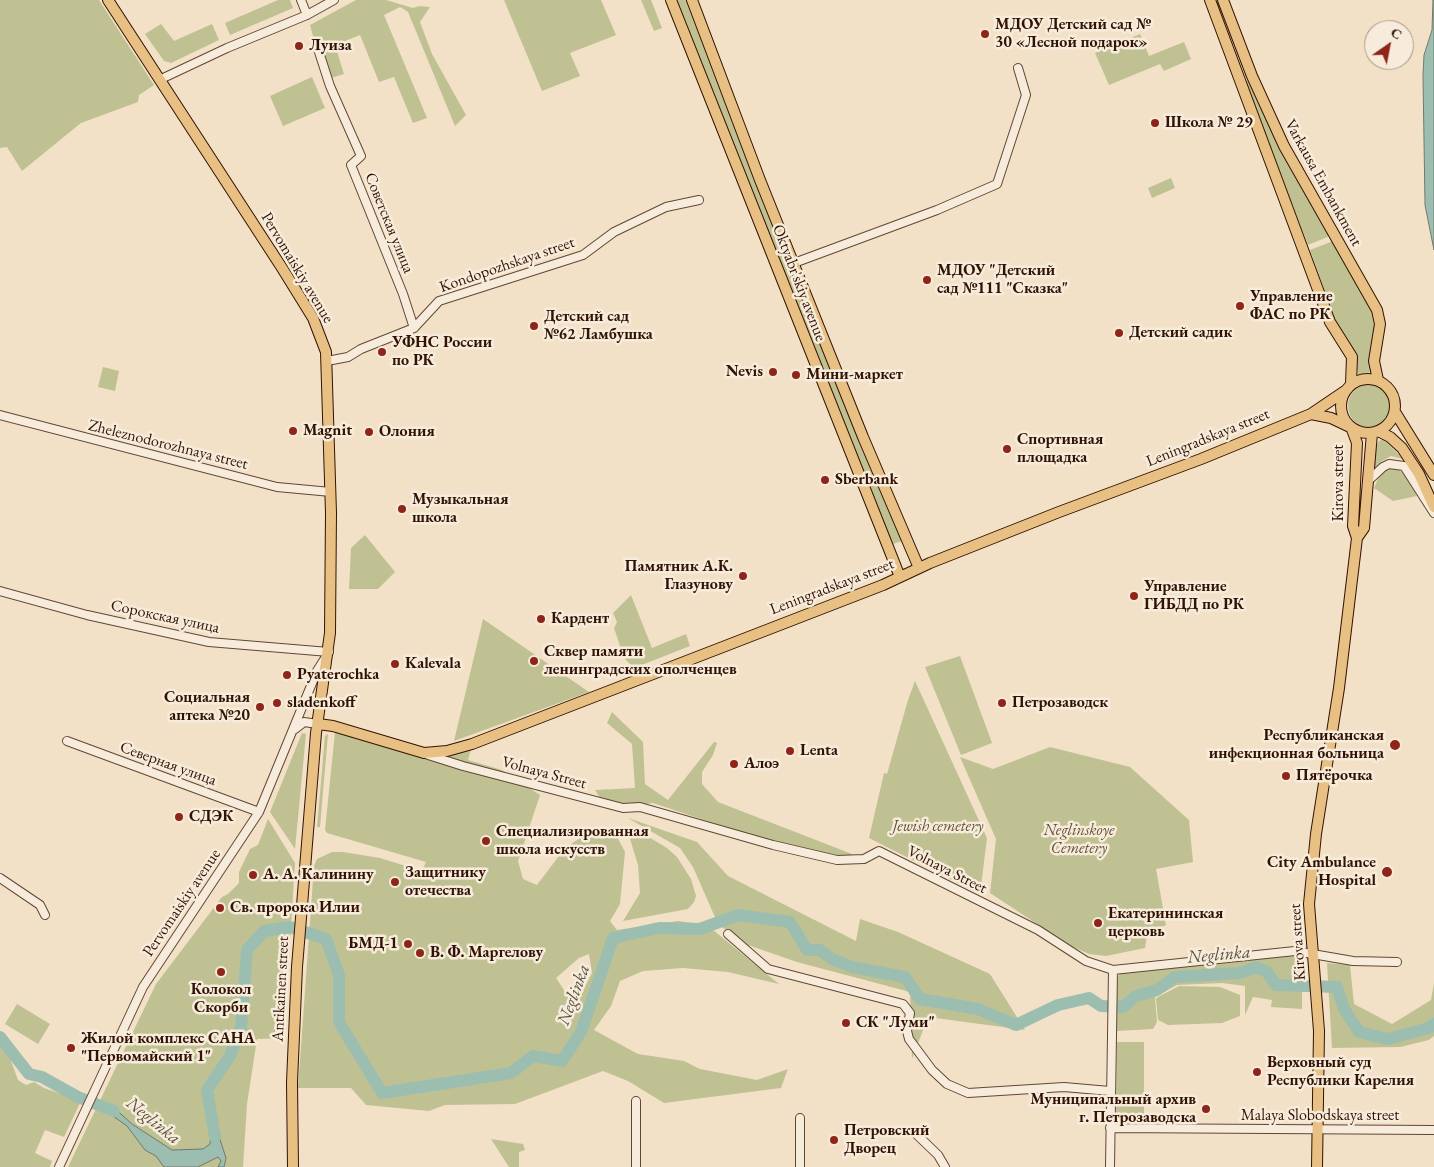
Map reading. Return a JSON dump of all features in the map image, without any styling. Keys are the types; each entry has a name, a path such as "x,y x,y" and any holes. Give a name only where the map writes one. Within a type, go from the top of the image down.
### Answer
{"main road":[{"name":"Pervomaiskiy avenue","path":"108,0 313,318 324,341 327,361 332,590 329,652 318,724"},
{"name":"Oktyabr'skiy avenue","path":"671,0 900,577"},
{"name":"Oktyabr'skiy avenue","path":"692,0 794,263 919,568"},
{"name":"Varkausa Embankment","path":"1210,0 1330,322 1352,357 1353,372 1348,387"},
{"name":"Varkausa Embankment","path":"1223,0 1252,76 1284,146 1377,310 1380,324 1374,360 1378,380"},
{"path":"1223,33 1234,31"},
{"path":"1239,80 1252,76"},
{"path":"725,135 742,130"},
{"path":"1351,427 1341,410 1341,400 1348,387 1360,379 1378,380 1387,386 1393,394 1395,412 1434,475"},
{"name":"Leningradskaya street","path":"318,724 333,726 424,753 447,751 472,744 1311,414 1348,387"},
{"path":"1375,432 1392,420 1395,412"},
{"path":"1311,414 1331,418 1357,431 1375,432 1390,437 1402,448 1419,474 1434,507"},
{"name":"Kirova street","path":"1317,1167 1319,1031 1309,904 1314,850 1339,688 1357,538 1353,526 1357,443 1351,427"},
{"name":"Kirova street","path":"1357,538 1364,528 1375,432"},
{"name":"Antikainen street","path":"293,1167 292,1082 297,967 318,724"}],"street":[{"path":"301,0 307,15"},
{"path":"159,80 227,48 307,15 334,0"},
{"name":"Советская улица","path":"318,49 330,86 361,156 351,165 403,294 414,328"},
{"path":"794,263 938,210 997,184 1026,95 1018,68"},
{"name":"Kondopozhskaya street","path":"327,361 348,357 361,349 414,328 439,301 583,255 614,232 666,207 699,200"},
{"name":"Zheleznodorozhnaya street","path":"0,415 277,487 331,492"},
{"path":"1369,480 1383,467 1390,464 1404,466 1434,513"},
{"name":"Сорокская улица","path":"0,591 87,615 209,642 329,652"},
{"name":"Pervomaiskiy avenue","path":"59,1167 92,1092 143,987 259,812 295,729 317,670 329,652"},
{"path":"295,729 304,722 318,724"},
{"name":"Северная улица","path":"67,741 259,812"},
{"name":"Volnaya Street","path":"424,753 463,766 623,808 640,807 772,845 837,860 864,859 879,851 1038,930 1086,961 1113,970 1295,951 1312,952 1325,957 1353,961 1397,962"},
{"path":"0,878 40,904 45,915"},
{"path":"728,934 768,969 903,1004 910,1013 907,1031 909,1039 932,1070 947,1084 968,1093 1064,1087 1110,1091"},
{"path":"1110,1167 1111,992 1113,970"},
{"path":"636,1101 636,1167"},
{"path":"800,1118 800,1167"},
{"name":"Malaya Slobodskaya street","path":"1110,1128 1434,1130"},
{"path":"913,1131 938,1155 945,1167"}],"green space":[{"path":"0,0 99,0 154,85 139,95 138,102 81,123 22,171 7,147 0,148"},
{"path":"278,0 290,0 293,8 230,35 225,23"},
{"path":"356,0 386,0 413,8 419,6 430,7 420,22 432,54 466,115 455,126 408,12 400,7 384,15 427,118 413,123 394,77 379,82 360,35 335,45 344,74 325,80 310,25"},
{"path":"504,0 601,0 616,35 570,53 580,76 542,91"},
{"path":"641,0 651,0 662,28 654,31"},
{"path":"676,0 689,0 902,541 890,545"},
{"path":"161,24 174,41 212,24 219,40 171,63 164,61 145,34"},
{"path":"1140,34 1149,56 1184,42 1191,59 1164,71 1160,64 1109,85 1095,53"},
{"path":"312,77 325,108 283,126 270,96"},
{"path":"1248,80 1278,145 1330,236 1308,245 1245,82"},
{"path":"1171,178 1175,188 1152,198 1148,188"},
{"path":"1333,241 1371,310 1375,329 1372,372 1358,374 1356,361 1337,325 1310,250"},
{"path":"103,367 119,371 115,391 98,387"},
{"path":"1374,384 1386,390 1391,397 1391,415 1386,422 1379,427 1366,428 1358,425 1351,418 1348,402 1351,394 1358,387"},
{"path":"1383,439 1403,459 1391,456 1375,468 1375,447"},
{"path":"1389,469 1398,469 1405,475 1417,496 1393,501 1374,488 1381,472"},
{"path":"365,535 395,572 378,589 349,589 351,548"},
{"path":"631,595 652,648 686,634 690,646 634,668 624,658 614,628 617,622 613,613"},
{"path":"483,619 589,692 454,741"},
{"path":"960,656 992,743 961,755 925,667"},
{"name":"Jewish cemetery","path":"915,681 987,838 980,894 869,838 884,773 887,774"},
{"path":"612,712 643,742 645,784 668,800 714,742 717,743 713,755 702,772 702,784 718,802 852,854 850,858 805,849 731,829 653,803 624,808 601,800 595,790 635,788 632,744 607,723"},
{"path":"335,732 418,757 448,757 471,749 468,760 502,770 540,795 518,861 523,879 537,885 565,848 589,832 614,831 625,852 620,904 610,921 617,930 678,921 707,925 779,984 728,972 683,968 643,971 620,981 611,1006 594,1030 638,1054 684,1061 700,1069 757,1080 788,1069 781,1088 664,1103 628,1081 603,1071 515,1104 445,1105 429,1111 366,1105 351,1088 298,1088 314,866 317,859 332,852 343,852 380,858 422,871 426,862 327,833 325,830","holes":["589,954 592,973 583,990 568,996 556,978 579,958"]},
{"path":"302,733 306,734 295,849 270,812"},
{"path":"328,734 320,827 317,827 325,736"},
{"name":"Neglinskoye Cemetery","path":"1050,747 1130,767 1189,820 1193,862 1156,869 1166,925 1147,934 1145,948 1106,956 1089,954 1069,945 990,893 996,839 960,757 993,769"},
{"path":"628,818 697,842 728,876 856,941 860,919 898,932 990,974 1025,1030 928,1017 912,1059 910,992 797,962 745,944 718,924 693,867 680,848"},
{"path":"268,819 295,863 284,1038 257,1039 247,1104 243,1167 68,1167 156,984 222,897 239,883 239,872 250,849 258,845"},
{"path":"632,827 667,848 677,857 691,879 696,896 688,909 623,921 640,893 638,865 627,829"},
{"path":"1292,955 1302,960 1302,1009 1271,1007 1272,1000 1253,997 1245,1015 1245,986 1222,983 1177,985 1155,997 1157,1022 1153,1029 1117,1031 1116,983 1120,972"},
{"path":"1327,963 1350,965 1354,1004 1392,1024 1431,1000 1434,983 1434,1036 1429,1040 1400,1047 1332,1048"},
{"path":"1179,986 1220,987 1240,995 1240,1016 1222,1023 1168,1025 1158,1020 1156,998"},
{"path":"17,1004 50,1024 38,1044 5,1024"},
{"path":"0,1042 7,1050 18,1080 26,1085 34,1082 44,1088 81,1101 64,1137 45,1130 35,1153 52,1161 50,1167 0,1167"},
{"path":"1117,1042 1144,1042 1144,1120 1116,1119"},
{"path":"491,1139 523,1144 525,1150 519,1152 519,1167 509,1167"}],"shaded area":[{"path":"1433,0 1434,250 1425,205 1423,76 1424,55 1432,30"},
{"path":"100,1101 111,1105 132,1124 172,1150 203,1149 210,1144 212,1121 215,1124 226,1158 224,1167 218,1167 221,1161 218,1157 198,1167 164,1167 156,1156 145,1150 127,1126 106,1111 97,1108"}],"waterway":[{"name":"Neglinka","path":"215,1137 207,1090 230,1056 241,1027 247,950 264,931 290,927 326,939 339,975 339,1022 382,1093 511,1073 533,1056 562,1061 581,1032 613,938 659,928 700,929 738,915 790,922 807,950 820,950 832,959 852,967 905,977 920,999 978,1009 1016,1025 1058,1005 1089,998 1101,1006 1123,1007 1136,996 1157,990 1175,977 1240,973 1256,967 1267,972 1276,985 1337,987 1344,1009 1359,1032 1388,1039 1429,1028 1434,1024"},
{"name":"Neglinka","path":"0,1037 29,1074 42,1077 78,1097 114,1111"}],"place":[{"name":"МДОУ Детский сад № 30 «Лесной подарок»","path":"985,34"},
{"name":"Луиза","path":"299,46"},
{"name":"Школа № 29","path":"1155,123"},
{"name":"МДОУ \"Детский сад №111 \"Сказка\"","path":"927,280"},
{"name":"Управление ФАС по РК","path":"1240,306"},
{"name":"Детский сад №62 Ламбушка","path":"534,326"},
{"name":"Детский садик","path":"1119,333"},
{"name":"УФНС России по РК","path":"382,352"},
{"name":"Nevis","path":"773,372"},
{"name":"Мини-маркет","path":"796,375"},
{"name":"Magnit","path":"293,431"},
{"name":"Олония","path":"369,432"},
{"name":"Спортивная площадка","path":"1007,449"},
{"name":"Sberbank","path":"825,480"},
{"name":"Музыкальная школа","path":"402,509"},
{"name":"Памятник А.К. Глазунову","path":"743,576"},
{"name":"Управление ГИБДД по РК","path":"1134,596"},
{"name":"Кардент","path":"541,619"},
{"name":"Сквер памяти ленинградских ополченцев","path":"534,661"},
{"name":"Kalevala","path":"395,664"},
{"name":"Pyaterochka","path":"287,675"},
{"name":"sladenkoff","path":"277,703"},
{"name":"Петрозаводск","path":"1002,703"},
{"name":"Социальная аптека №20","path":"260,707"},
{"name":"Республиканская инфекционная больница","path":"1395,745"},
{"name":"Lenta","path":"790,751"},
{"name":"Алоэ","path":"734,764"},
{"name":"Пятёрочка","path":"1286,776"},
{"name":"СДЭК","path":"179,817"},
{"name":"Специализированная школа искусств","path":"486,841"},
{"name":"City Ambulance Hospital","path":"1387,872"},
{"name":"А. А. Калинину","path":"253,875"},
{"name":"Защитнику отечества","path":"395,882"},
{"name":"Св. пророка Илии","path":"220,908"},
{"name":"Екатерининская церковь","path":"1098,923"},
{"name":"БМД-1","path":"408,944"},
{"name":"В. Ф. Маргелову","path":"420,953"},
{"name":"Колокол Скорби","path":"221,972"},
{"name":"СК \"Луми\"","path":"846,1023"},
{"name":"Жилой комплекс САНА \"Первомайский 1\"","path":"71,1048"},
{"name":"Верховный суд Республики Карелия","path":"1257,1072"},
{"name":"Муниципальный архив г. Петрозаводска","path":"1206,1109"},
{"name":"Петровский Дворец","path":"834,1140"}]}
